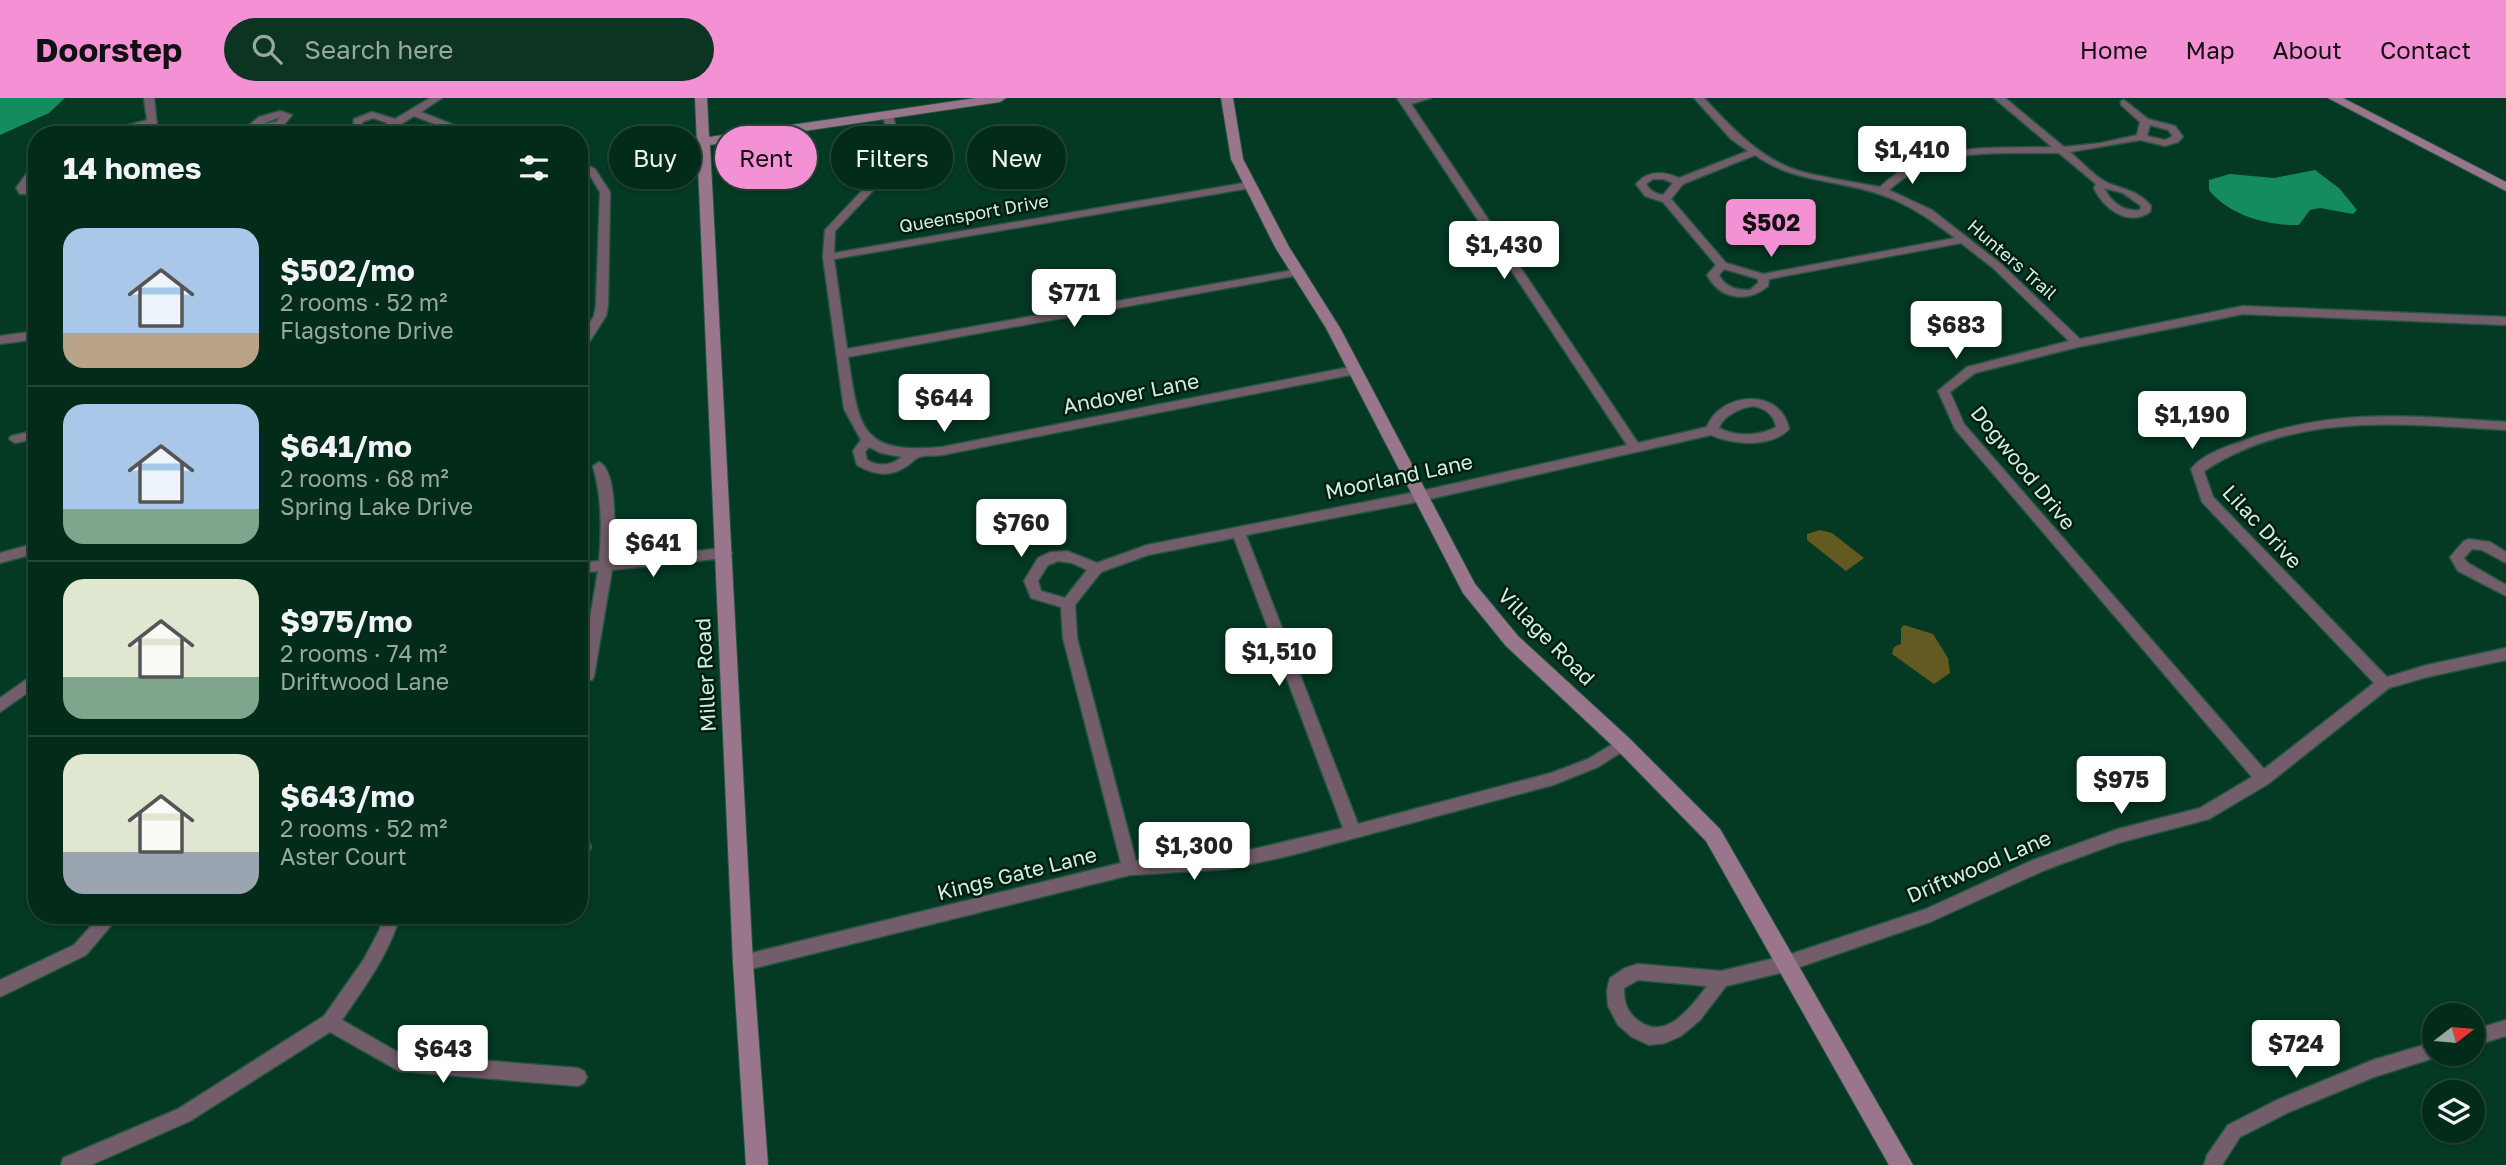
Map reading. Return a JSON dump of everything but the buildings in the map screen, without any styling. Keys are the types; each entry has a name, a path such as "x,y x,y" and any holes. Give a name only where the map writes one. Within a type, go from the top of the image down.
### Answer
{"street":[{"path":"149,98 152,126"},
{"path":"390,126 437,98"},
{"name":"Miller Road","path":"701,98 743,963 757,1165"},
{"path":"703,142 1000,98"},
{"name":"Village Road","path":"1227,98 1237,159 1282,247 1355,370 1469,588 1489,617 1623,744 1713,835 1902,1165"},
{"path":"1426,98 1403,100 1633,445"},
{"name":"Hunters Trail","path":"1699,98 1735,137 1754,152 1795,173 1882,191 1928,212 1997,266 2078,343"},
{"path":"1999,98 2102,184"},
{"path":"2334,98 2506,187"},
{"path":"1882,191 1894,178 1940,156 1996,150 2062,150 2141,137 2168,143 2178,137 2172,128 2145,121 2124,103"},
{"path":"412,112 450,126"},
{"path":"358,126 357,121 372,115 396,122"},
{"path":"868,440 858,433 850,409 828,257 830,230 893,164 896,150 888,115"},
{"path":"2141,137 2145,130 2145,121"},
{"path":"135,126 151,122"},
{"path":"1666,199 1679,182 1754,152"},
{"path":"588,167 598,178 605,192 602,305 600,316 588,335"},
{"path":"1679,182 1656,175 1646,178 1641,184 1644,191 1654,197 1666,199 1722,265 1763,277 1962,240"},
{"path":"28,179 21,188 24,192 28,192"},
{"name":"Queensport Drive","path":"828,257 1250,185"},
{"path":"1722,265 1716,269 1715,282 1732,292 1753,293 1761,289 1763,277"},
{"path":"843,354 1299,272"},
{"name":"Dogwood Drive","path":"2263,779 1959,426 1944,391 1972,370 2078,343 2243,310 2506,321"},
{"path":"0,340 28,336"},
{"name":"Andover Lane","path":"913,454 904,464 888,470 872,470 860,462 859,451 868,440 879,448 913,454 1355,370"},
{"name":"Moorland Lane","path":"1096,568 1147,550 1421,496 1633,445 1712,430 1720,436 1760,438 1783,429 1783,421 1772,408 1762,403 1746,403 1716,419 1712,430"},
{"name":"Lilac Drive","path":"2384,684 2207,499 2197,469 2212,457 2261,437 2375,418 2506,426"},
{"path":"15,439 28,436"},
{"path":"588,671 600,616 605,567 607,483 599,466"},
{"path":"1238,531 1353,832"},
{"path":"2506,558 2485,545 2469,544 2457,556 2463,567 2506,591"},
{"path":"0,558 28,550"},
{"path":"588,568 725,553"},
{"path":"1068,604 1035,594 1031,581 1036,567 1050,557 1068,554 1096,568 1068,604 1070,638 1130,868"},
{"name":"Driftwood Lane","path":"1721,979 1710,1000 1671,1031 1658,1037 1639,1033 1619,1016 1614,999 1616,984 1625,976 1638,972 1721,979 1788,964 1930,915 2039,865 2118,836 2204,814 2263,779 2384,684 2427,671 2506,654"},
{"path":"0,706 28,685"},
{"name":"Kings Gate Lane","path":"743,963 1130,868 1228,862 1353,832 1553,779 1593,763 1623,744"},
{"path":"0,989 80,950 105,924"},
{"path":"70,1165 184,1115 330,1022 370,965 390,924"},
{"path":"330,1022 399,1062 578,1077"},
{"path":"2485,1034 2506,1028"},
{"path":"2213,1165 2213,1161 2234,1131 2373,1069 2422,1054"}],"shaded area":[{"path":"0,98 65,98 49,113 0,135"},
{"path":"2315,170 2339,188 2357,210 2353,214 2320,208 2310,210 2299,225 2262,221 2227,206 2209,190 2209,180 2230,174 2274,178"},
{"path":"1820,530 1832,533 1864,558 1846,571 1807,540 1807,534"},
{"path":"1904,625 1933,634 1948,658 1950,673 1934,684 1892,654 1894,647 1901,644 1901,628"}]}
